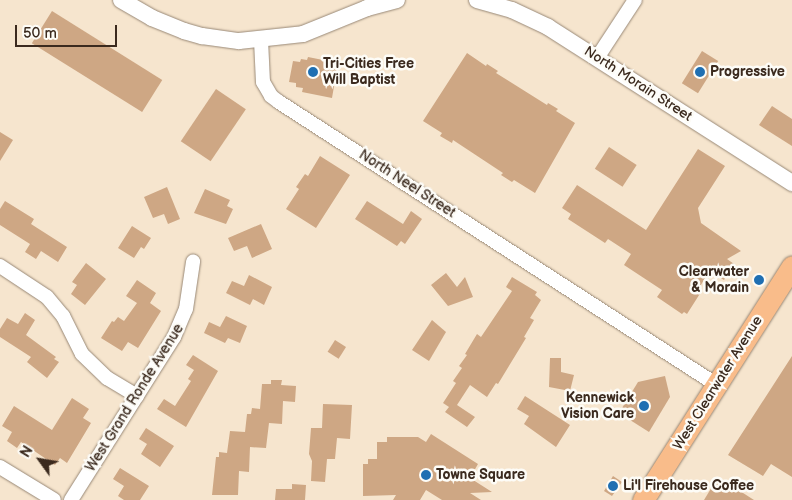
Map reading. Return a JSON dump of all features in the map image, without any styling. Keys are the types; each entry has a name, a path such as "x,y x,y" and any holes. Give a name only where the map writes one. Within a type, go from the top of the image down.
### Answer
{"main road":[{"name":"West Clearwater Avenue","path":"644,500 792,266"}],"street":[{"path":"121,0 152,18 184,32 239,41 303,34 367,8 397,0"},
{"name":"North Morain Street","path":"477,0 532,18 792,184"},
{"path":"597,58 635,0"},
{"name":"North Neel Street","path":"261,40 263,82 271,96 717,385"},
{"name":"West Grand Ronde Avenue","path":"71,500 182,322 193,262"},
{"path":"0,266 47,297 63,316 82,354 107,378 137,396"},
{"path":"0,467 54,500"}],"building":[{"path":"52,11 162,80 142,112 32,43"},
{"name":"Progressive","path":"702,51 718,61 698,93 682,83"},
{"path":"467,53 486,66 487,64 498,71 496,73 547,105 548,103 558,109 556,111 575,123 535,193 514,180 512,182 501,175 503,173 453,140 452,143 440,136 442,133 423,121"},
{"name":"Tri-Cities Free Will Baptist","path":"308,57 338,63 332,98 302,92 303,88 296,87 296,83 289,82 293,61 300,62 301,59 307,60"},
{"path":"216,89 246,109 211,161 181,141"},
{"path":"772,106 792,119 792,146 759,125"},
{"path":"0,132 13,140 0,161"},
{"path":"609,147 637,165 623,187 595,169"},
{"path":"698,149 725,166 698,208 701,223 741,251 727,259 734,264 724,280 709,271 698,290 701,292 687,314 684,312 682,314 657,297 662,290 624,265 631,254 608,239 605,243 568,219 571,214 562,208 577,185 646,230"},
{"path":"320,156 350,175 316,228 286,209 299,189 296,187 305,174 308,176"},
{"path":"167,187 180,219 168,224 164,214 153,218 144,197"},
{"path":"205,189 230,200 227,206 233,209 226,224 194,213"},
{"path":"5,201 34,219 31,224 67,247 58,262 41,251 36,259 25,252 30,244 0,225 0,209"},
{"path":"367,201 403,224 411,211 422,219 405,244 401,241 397,246 355,219"},
{"path":"261,224 272,249 252,258 247,246 234,251 228,238"},
{"path":"132,226 151,238 144,249 141,247 134,258 118,248"},
{"path":"86,263 106,279 85,305 71,294 77,285 72,282"},
{"path":"446,273 457,287 465,277 473,297 448,306 431,285"},
{"path":"249,275 272,287 264,305 253,299 250,305 226,293 232,281 244,286"},
{"path":"512,277 537,292 535,295 541,300 530,318 534,320 524,337 526,338 498,384 496,383 487,397 470,385 457,405 475,417 467,427 445,412 449,407 443,403 456,383 453,381 462,368 459,366 467,355 465,354 477,334 481,337 512,291 506,287"},
{"path":"137,280 156,293 150,303 161,311 138,348 128,342 122,351 101,338 112,321 114,322 118,317 124,321 137,303 126,296"},
{"path":"25,313 35,320 26,335 56,357 54,359 59,362 47,378 27,362 31,357 0,337 0,329 7,318 18,324"},
{"path":"226,316 247,326 240,343 228,338 225,343 204,333 209,322 220,327"},
{"path":"432,320 446,332 429,361 412,350"},
{"path":"335,340 346,347 339,359 328,352"},
{"path":"193,355 218,371 186,427 157,409 164,399 175,406 191,381 188,379 194,370 186,365"},
{"path":"792,356 792,477 771,464 763,476 728,455"},
{"path":"550,358 561,358 561,372 574,375 570,391 549,387"},
{"name":"Kennewick Vision Care","path":"665,376 670,397 649,432 619,413 638,382"},
{"path":"271,380 282,380 281,385 296,386 295,402 283,401 282,424 269,423 266,448 250,447 249,472 239,471 238,495 212,495 216,457 219,457 219,452 227,453 230,431 245,432 247,414 251,414 252,408 260,409 262,384 271,384"},
{"path":"525,396 570,425 556,447 524,424 529,416 517,409"},
{"path":"72,398 89,409 83,418 91,423 67,463 60,458 55,465 21,442 17,448 7,441 12,432 2,426 14,406 52,430"},
{"path":"323,404 352,405 350,439 337,438 335,459 327,459 325,482 311,481 312,461 309,454 311,428 322,428"},
{"path":"146,428 174,446 160,467 141,454 147,444 139,439"},
{"path":"431,434 478,464 470,478 492,492 470,493 481,500 442,500 426,490 420,500 393,500 396,495 363,496 363,464 368,464 368,459 377,459 377,442 387,442 387,437 418,437 426,442"},
{"path":"120,468 149,486 140,500 124,500 118,496 124,486 113,479"},
{"name":"Li'l Firehouse Coffee","path":"613,476 622,482 612,496 604,491"},
{"path":"718,477 754,500 704,500"},
{"path":"292,484 306,485 305,500 275,500 276,489 292,489"}],"place":[{"name":"Tri-Cities Free Will Baptist","path":"313,72"},
{"name":"Progressive","path":"700,72"},
{"name":"Clearwater & Morain","path":"759,280"},
{"name":"Kennewick Vision Care","path":"644,406"},
{"name":"Towne Square","path":"426,475"},
{"name":"Li'l Firehouse Coffee","path":"613,486"}]}
